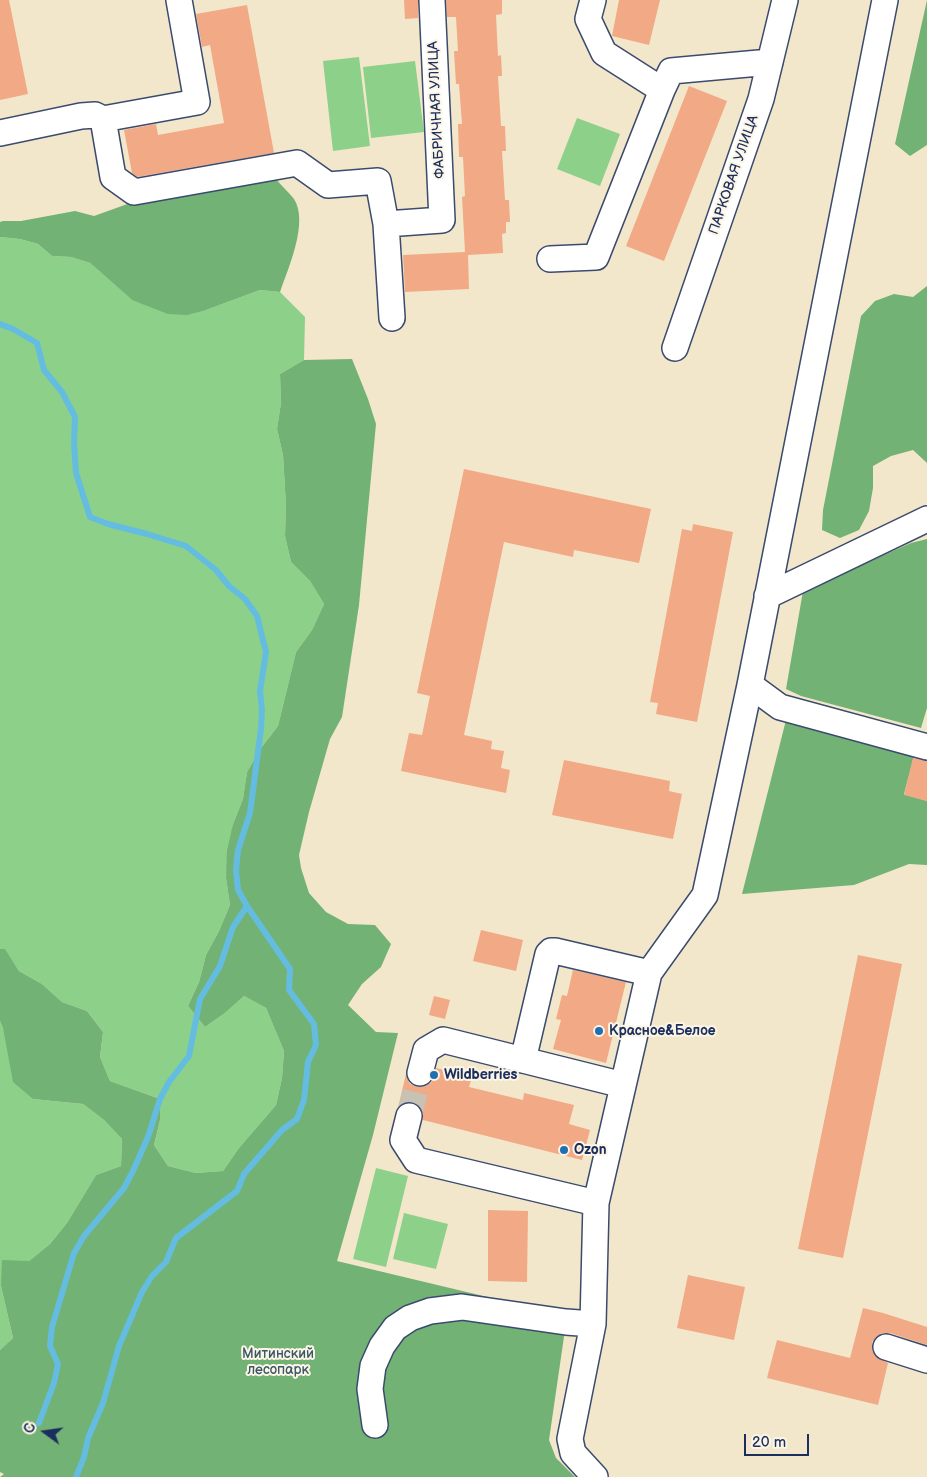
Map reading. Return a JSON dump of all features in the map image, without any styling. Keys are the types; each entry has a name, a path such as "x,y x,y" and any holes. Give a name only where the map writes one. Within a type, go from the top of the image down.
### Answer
{"street":[{"path":"0,133 81,116 95,115 103,119 197,102 179,0"},
{"name":"ФАБРИЧНАЯ УЛИЦА","path":"386,224 442,220 432,0"},
{"path":"593,0 588,19 604,53 662,90"},
{"name":"ПАРКОВАЯ УЛИЦА","path":"675,348 761,99 785,0"},
{"path":"595,1477 573,1453 570,1439 592,1324 596,1203 649,973 705,895 750,685 885,0"},
{"path":"550,259 596,257 671,71 770,62"},
{"path":"103,119 113,177 134,192 297,163 328,185 378,181 386,224 392,318"},
{"path":"767,596 927,520"},
{"path":"750,685 780,707 927,747"},
{"path":"523,1060 548,954 551,951 649,973"},
{"path":"420,1073 426,1050 443,1040 623,1085"},
{"path":"409,1116 403,1140 416,1160 596,1203"},
{"path":"375,1425 370,1389 373,1366 382,1346 395,1328 410,1318 430,1311 462,1307 592,1324"},
{"path":"886,1347 927,1360"}],"green space":[{"path":"927,0 927,145 910,156 895,144"},
{"path":"359,57 370,146 333,151 323,61"},
{"path":"415,61 424,132 371,138 363,67"},
{"path":"577,118 620,134 600,186 557,169"},
{"path":"276,179 294,199 298,209 299,220 296,245 280,292 260,290 187,315 168,314 132,300 90,263 71,257 52,256 38,244 20,239 0,237 0,222 3,221 21,221 75,211 94,216 144,198"},
{"path":"0,237 20,239 38,244 52,256 71,257 90,263 132,300 206,310 260,290 280,292 305,317 304,360 280,374 281,403 277,429 283,455 286,506 285,536 291,562 310,581 324,604 312,630 296,652 278,726 261,748 247,772 243,799 233,824 226,878 230,905 206,955 199,982 188,1006 205,1027 244,996 266,1008 284,1051 282,1078 276,1105 239,1148 223,1171 196,1173 168,1166 154,1145 160,1120 160,1099 110,1081 100,1057 103,1032 87,1011 62,1002 42,984 19,971 5,950 0,949"},
{"path":"927,286 927,463 913,450 891,456 873,466 873,488 869,511 859,530 840,538 822,530 823,510 861,316 875,301 894,294 913,297"},
{"name":"Митинский лесопарк","path":"352,359 376,424 359,605 342,717 330,739 299,855 309,893 326,912 348,924 375,925 391,944 381,967 362,984 348,1005 376,1032 398,1033 373,1135 337,1261 567,1316 549,1440 556,1458 575,1477 0,1477 4,1474 0,1472 0,1350 13,1338 1,1286 2,1260 29,1261 50,1244 67,1223 96,1175 121,1166 122,1139 104,1120 83,1104 33,1099 13,1082 0,1021 0,949 5,949 19,971 42,984 62,1002 87,1011 103,1032 100,1057 110,1081 160,1099 160,1120 154,1145 168,1166 196,1173 223,1171 239,1148 276,1105 282,1078 284,1051 266,1008 244,996 205,1027 188,1006 199,982 206,955 230,905 226,878 227,851 233,824 243,799 247,772 261,748 278,726 296,652 312,630 324,604 310,581 291,562 285,536 286,506 283,455 277,429 281,403 280,374 304,360"},
{"path":"927,539 927,708 921,728 801,696 786,689 803,591 911,543"},
{"path":"786,720 810,729 914,756 904,794 927,801 927,865 909,864 854,885 742,894"},
{"path":"0,1021 33,1099 83,1104 104,1120 122,1139 121,1166 96,1175 67,1223 50,1244 1,1286 13,1338 0,1350"},
{"path":"376,1168 408,1176 386,1267 353,1259"},
{"path":"404,1213 448,1224 436,1269 393,1259"}],"building":[{"path":"0,0 9,0 28,94 0,100"},
{"path":"404,0 418,0 418,18 405,19"},
{"path":"446,0 502,0 502,14 496,15 498,56 501,55 502,76 498,76 501,126 505,126 506,151 502,151 505,200 509,200 510,222 506,222 506,233 502,234 503,253 468,255 469,289 405,292 403,255 465,252 462,197 465,196 463,157 459,157 458,124 462,124 459,84 456,84 454,51 458,51 456,17 447,17"},
{"path":"619,0 660,0 649,45 612,36"},
{"path":"247,5 274,153 137,177 132,173 124,130 156,124 158,135 224,123 210,45 202,47 196,14"},
{"path":"689,86 727,101 664,261 626,246"},
{"path":"464,469 651,509 639,563 574,550 573,557 504,542 464,735 492,741 491,749 504,751 501,768 510,770 506,793 401,771 409,733 422,735 430,696 417,693"},
{"path":"693,524 733,532 697,722 656,714 658,703 650,702 682,529 692,531"},
{"path":"913,758 927,761 927,801 904,795"},
{"path":"564,760 670,781 669,791 682,794 673,839 552,815"},
{"path":"481,930 523,940 516,971 473,961"},
{"path":"858,955 902,964 843,1258 798,1249"},
{"path":"573,970 626,982 606,1063 553,1049 561,1020 556,1019 562,995 567,996"},
{"path":"434,996 450,1000 445,1019 429,1015"},
{"path":"436,1068 472,1077 469,1087 523,1100 524,1093 574,1105 569,1124 590,1130 582,1160 423,1120 423,1112 413,1102 405,1102 398,1108 406,1074 410,1084 423,1087 431,1083"},
{"path":"488,1210 528,1211 527,1282 488,1281"},
{"path":"688,1275 745,1287 734,1340 677,1328"},
{"path":"863,1308 927,1327 927,1345 890,1333 882,1333 872,1342 872,1350 875,1356 888,1363 878,1405 767,1378 777,1340 850,1358"}],"waterway":[{"path":"0,324 37,343 44,370 62,392 75,417 76,473 90,517 186,546 216,570 229,586 245,599 257,616 266,652 260,691 261,729 250,813 238,850 236,870 238,890 247,906 233,927 220,966 200,999 189,1056 169,1082 160,1099 148,1137 133,1171 124,1188 84,1236 74,1253 52,1327 50,1346 58,1364 54,1383 39,1423"},
{"path":"76,1477 84,1457 88,1438 103,1403 119,1346 142,1292 152,1276 166,1262 176,1238 237,1191 244,1174 282,1130 297,1119 304,1100 308,1062 316,1045 314,1024 289,990 290,969 247,906"}],"tunnel":[{"path":"409,1116 420,1073"}],"place":[{"name":"Красное&Белое","path":"599,1031"},
{"name":"Wildberries","path":"434,1075"},
{"name":"Ozon","path":"564,1150"}]}
